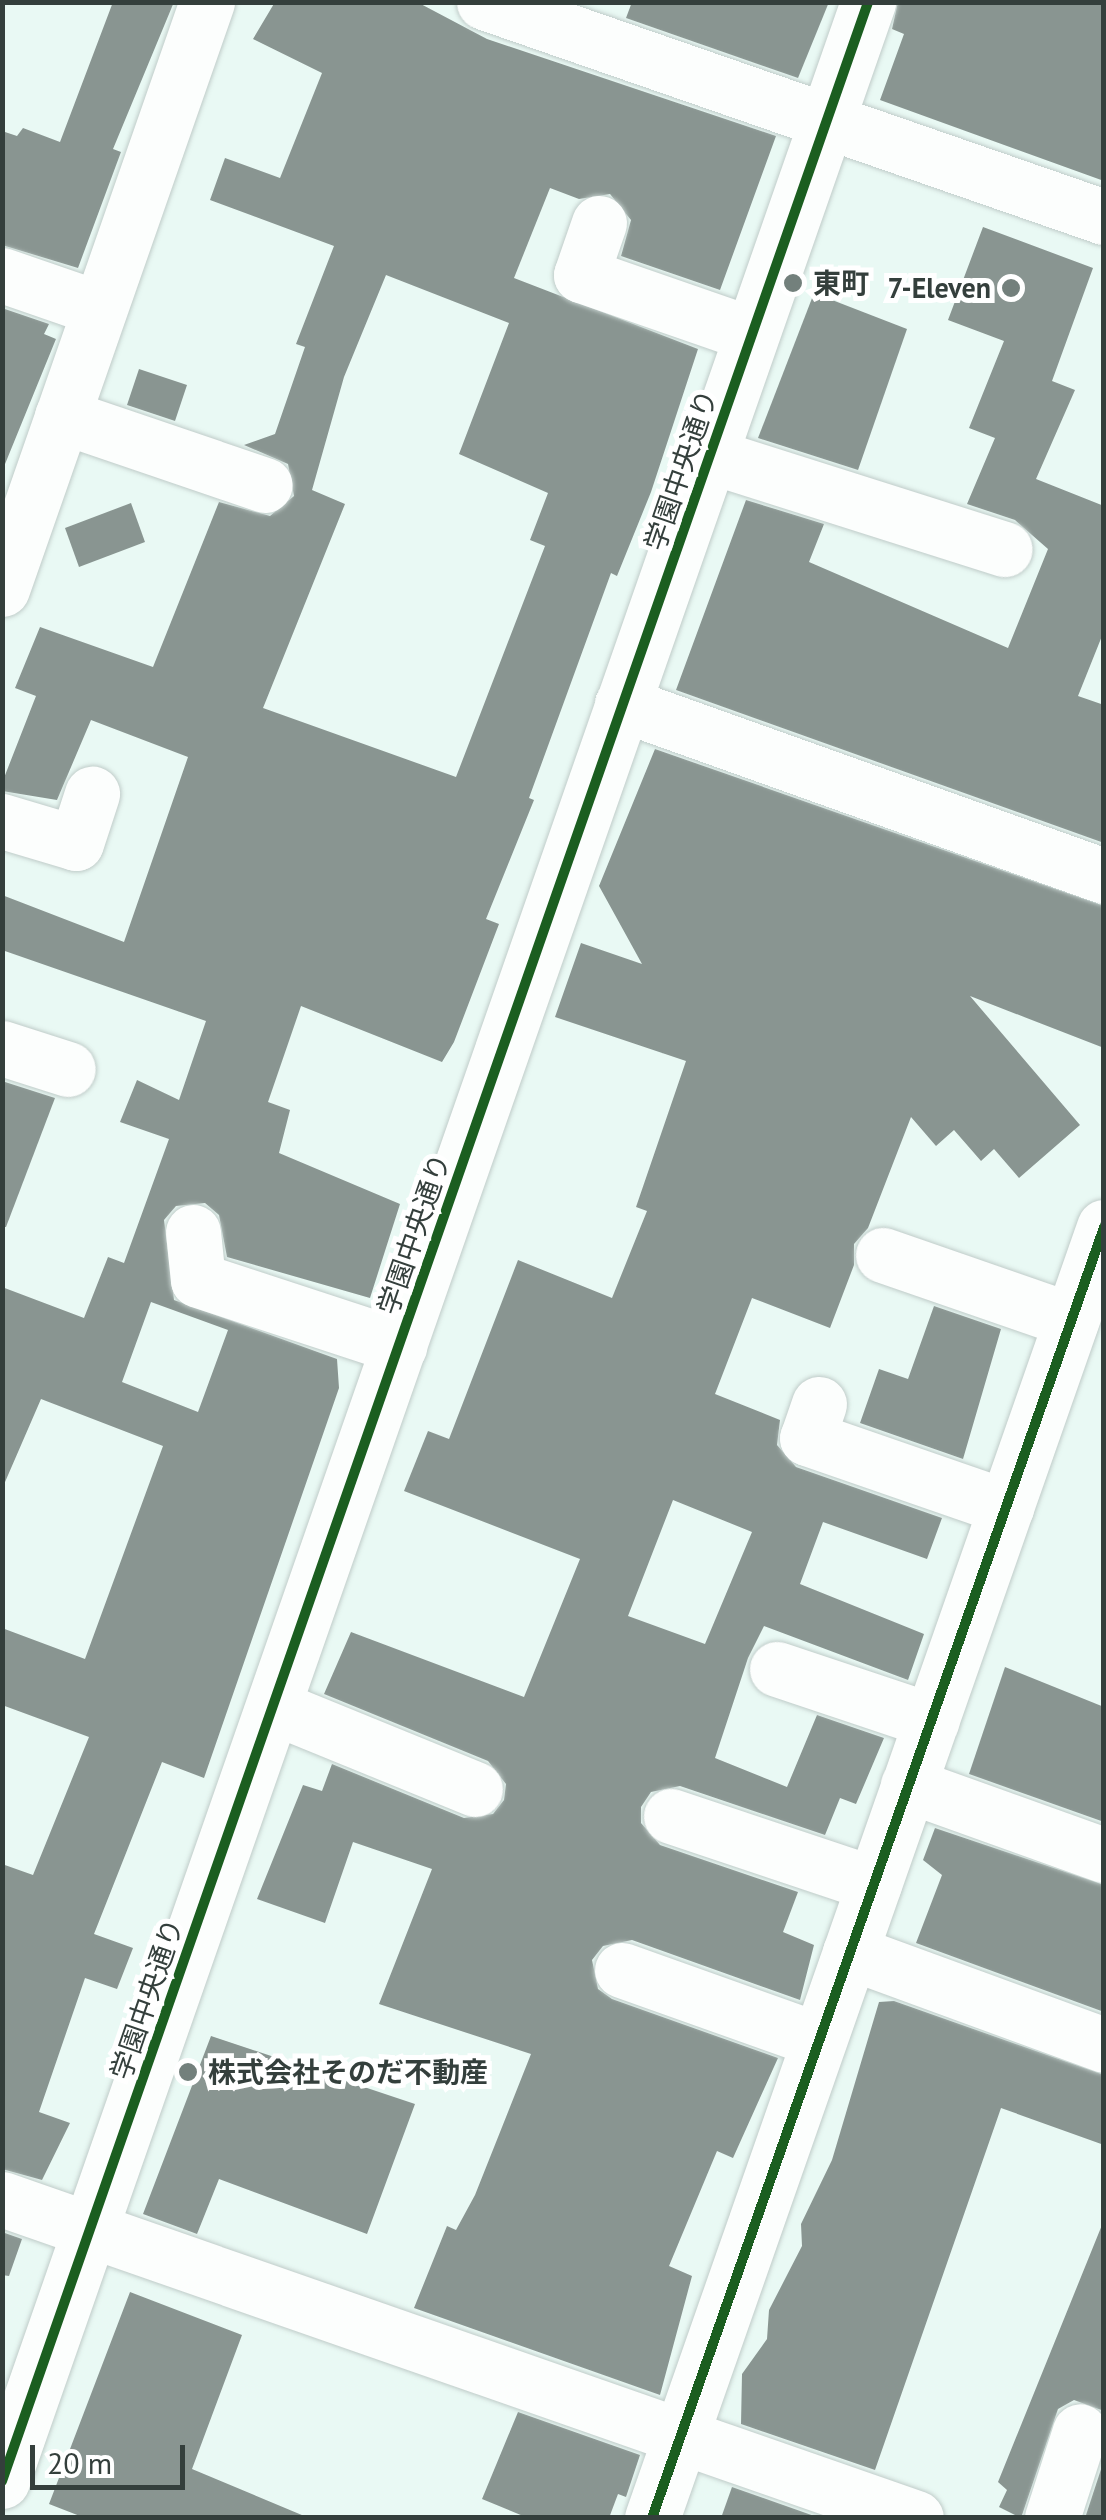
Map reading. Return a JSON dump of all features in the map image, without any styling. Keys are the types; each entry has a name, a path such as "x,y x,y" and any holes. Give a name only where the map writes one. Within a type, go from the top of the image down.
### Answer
{"street":[{"path":"2,588 20,486 62,416 206,2"},
{"path":"484,2 600,22 826,122 1104,217"},
{"name":"学園中央通り","path":"2,2481 868,2"},
{"path":"599,223 580,275 752,334"},
{"path":"2,275 98,308"},
{"path":"62,416 265,486"},
{"path":"711,456 1005,549"},
{"path":"622,704 1104,876"},
{"path":"2,821 76,843 92,794"},
{"path":"2,1048 68,1068"},
{"path":"652,2518 1104,1227"},
{"path":"193,1232 198,1280 399,1346"},
{"path":"883,1255 1071,1320"},
{"path":"819,1404 807,1438 1006,1508"},
{"path":"777,1669 932,1721"},
{"path":"274,1706 475,1790"},
{"path":"908,1785 1104,1856"},
{"path":"671,1816 874,1884"},
{"path":"850,1952 1104,2045"},
{"path":"622,1970 819,2040"},
{"path":"2,2198 916,2518"},
{"path":"1052,2518 1080,2431"}],"building":[{"path":"113,2 174,2 113,149 121,152 78,268 2,245 2,131 17,136 23,128 60,142"},
{"path":"275,2 417,2 487,39 776,136 720,290 621,256 631,220 610,194 579,199 550,188 514,278 698,349 651,492 617,576 611,573 529,798 534,800 486,919 499,924 454,1042 442,1062 301,1006 268,1102 290,1110 279,1153 400,1204 370,1298 227,1257 219,1215 205,1203 176,1206 164,1220 174,1300 337,1359 339,1388 204,1778 162,1762 94,1934 133,1948 117,1989 85,1978 39,2112 70,2123 42,2180 2,2169 2,1864 33,1875 89,1737 2,1705 2,1628 85,1659 163,1446 41,1399 2,1489 2,1287 84,1318 108,1257 124,1263 169,1139 120,1122 137,1080 179,1100 206,1021 2,950 2,895 124,942 188,757 91,720 57,800 2,791 2,783 36,696 15,688 40,627 153,667 219,502 270,516 294,496 288,464 244,445 275,434 305,347 296,344 334,246 210,200 225,158 280,178 322,73 253,39","holes":["386,275 509,323 459,454 548,493 530,540 545,546 456,777 263,708 345,504 312,490 344,377","151,1302 228,1330 198,1412 122,1382"]},
{"path":"632,2 829,2 798,78 626,18"},
{"path":"898,2 1104,2 1104,181 880,100 904,34 892,29"},
{"path":"983,227 1093,268 1052,381 1075,390 1036,479 1104,506 1104,631 1078,696 1104,705 1104,843 676,690 746,500 824,524 809,562 1008,648 1048,549 1015,520 967,504 995,438 969,428 1004,341 948,320"},
{"path":"814,293 907,329 858,470 758,438"},
{"path":"2,308 49,324 44,334 56,339 3,469"},
{"path":"139,369 187,385 175,421 127,405"},
{"path":"131,503 145,542 79,567 65,528"},
{"path":"655,749 1104,906 1104,1048 970,996 1080,1125 1019,1178 994,1149 981,1161 954,1130 936,1146 911,1117 868,1228 854,1244 854,1265 830,1328 752,1298 715,1394 780,1420 777,1445 796,1467 942,1518 927,1559 823,1522 800,1584 924,1634 908,1680 764,1626 748,1658 715,1758 787,1787 817,1715 884,1738 856,1804 840,1798 825,1835 680,1786 651,1792 641,1807 641,1823 660,1845 798,1892 783,1932 814,1945 800,2000 632,1940 603,1946 592,1960 598,1989 612,1999 778,2058 733,2158 717,2151 669,2266 692,2276 660,2395 414,2308 447,2226 456,2230 475,2195 531,2054 379,2004 432,1869 353,1842 325,1923 257,1899 303,1785 322,1791 332,1764 464,1818 493,1814 504,1800 506,1784 488,1761 324,1694 351,1632 524,1697 580,1559 404,1491 428,1431 449,1439 518,1260 612,1298 647,1211 636,1207 686,1061 555,1017 581,943 642,964 599,886","holes":["673,1500 752,1532 705,1644 628,1616"]},
{"path":"2,1081 55,1098 6,1227 2,1227"},
{"path":"934,1306 1001,1329 963,1459 860,1423 879,1369 908,1379"},
{"path":"1005,1667 1104,1707 1104,1822 969,1774"},
{"path":"935,1828 1104,1885 1104,2012 916,1943 942,1875 923,1860"},
{"path":"894,2001 1104,2075 1104,2145 1001,2108 875,2470 741,2424 742,2374 767,2339 769,2310 802,2246 801,2224 832,2160 879,2002"},
{"path":"211,2036 415,2104 367,2234 219,2179 197,2234 143,2214"},
{"path":"1104,2220 1104,2411 1074,2400 1058,2409 1021,2518 999,2507 1007,2490 998,2482"},
{"path":"2,2232 22,2239 9,2276 2,2275"},
{"path":"130,2292 242,2335 192,2469 309,2518 85,2518 49,2504"},
{"path":"518,2412 640,2455 626,2497 618,2494 609,2518 528,2518 482,2499"},
{"path":"1104,2460 1104,2518 1085,2518"},
{"path":"732,2487 820,2518 721,2518"}],"cycle path":[{"path":"2,2481 868,2"},
{"path":"652,2518 1104,1227"}],"place":[{"name":"東町","path":"793,283"},
{"name":"7-Eleven","path":"1011,288"},
{"name":"株式会社そのだ不動産","path":"188,2072"}]}
